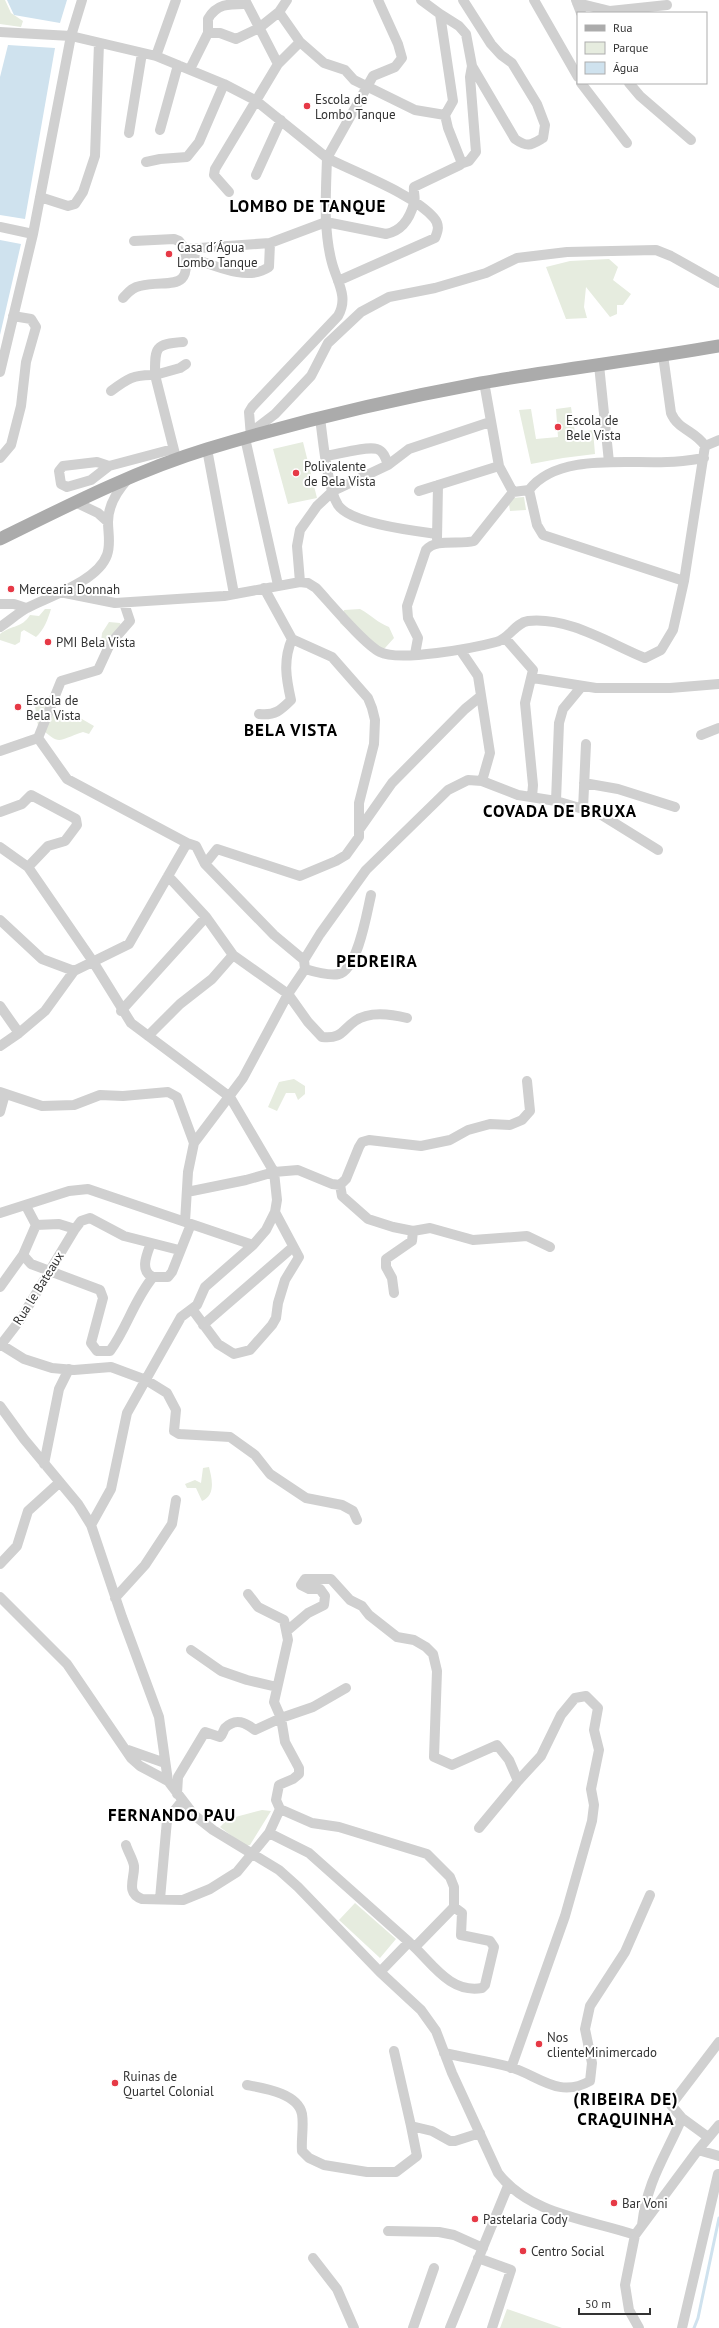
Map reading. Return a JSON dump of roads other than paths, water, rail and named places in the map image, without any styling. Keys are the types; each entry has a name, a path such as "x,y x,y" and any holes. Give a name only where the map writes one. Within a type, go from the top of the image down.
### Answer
{"main road":[{"path":"0,539 175,454 206,449 249,436 320,418 484,382 719,346"}],"street":[{"path":"0,372 33,234 71,36 82,0"},
{"path":"156,56 176,0"},
{"path":"208,33 220,33 236,39 259,28 279,12 287,0"},
{"path":"278,585 249,436 249,412 338,316 343,308 343,293 332,263 326,222 327,158 366,86 373,76 395,67 402,58 398,44 378,0"},
{"path":"421,0 458,26 466,34 472,66 515,139 524,145 531,145 543,138 545,126 537,104 512,63 501,55 491,44 463,0"},
{"path":"534,0 577,76"},
{"path":"576,1 610,11 667,5"},
{"path":"576,1 581,12"},
{"path":"190,69 208,33 208,19 222,2 246,2 278,64"},
{"path":"279,12 300,42 324,63 345,70 354,80 415,110 445,115"},
{"path":"440,14 453,101 445,115 460,164"},
{"path":"0,32 71,36 156,56 190,69 255,100 327,158 415,201 435,219 439,228 435,238 338,281"},
{"path":"40,197 68,206 75,204 83,192 95,156 99,42"},
{"path":"229,192 216,179 214,175 215,169 255,100 278,64 300,42"},
{"path":"129,133 142,53"},
{"path":"160,130 178,65"},
{"path":"185,253 270,243 326,222 386,234 396,232 404,225 415,201 414,187 469,161 476,152 470,77 472,66"},
{"path":"146,162 187,157 199,142 224,84"},
{"path":"582,84 626,143"},
{"path":"630,84 640,96 691,140"},
{"path":"256,175 281,120"},
{"path":"0,227 33,234"},
{"path":"123,298 132,288 140,286 176,284 182,280 185,273 185,253 179,241 174,239 134,241"},
{"path":"185,253 242,273 261,273 269,267 270,243"},
{"path":"249,436 275,414 311,376 328,343 361,312 389,297 435,288 486,273 517,258 566,252 656,250 719,283"},
{"path":"0,458 11,445 21,406 26,362 36,327 31,318 14,316"},
{"path":"109,466 175,454 155,376 155,353 159,346 165,343 183,342"},
{"path":"60,592 115,603 124,603 234,594 300,582 308,583 316,588 373,648 380,653 387,655 461,651 498,642 526,621 539,621 575,627 645,658 661,650 673,630 684,581 705,446 699,437 680,427 671,413 663,355"},
{"path":"111,391 127,380 140,374 155,376 180,368 186,364"},
{"path":"599,365 609,462"},
{"path":"484,382 499,466 513,492"},
{"path":"320,418 333,491 339,505 351,515 437,539 464,543 474,540 513,492 529,490"},
{"path":"300,582 297,546 300,530 317,506 333,491 388,464 409,449 490,422"},
{"path":"705,446 719,440"},
{"path":"206,449 234,594"},
{"path":"326,456 378,449 383,453 388,464"},
{"path":"684,581 543,535 537,525 529,490 533,484 561,468 572,465 609,462 667,462 704,458"},
{"path":"419,491 499,466"},
{"path":"0,627 26,608 92,575 107,556 110,536 108,522 114,498 128,478"},
{"path":"415,654 418,638 408,618 407,606 426,550 437,539 438,485"},
{"path":"75,502 98,513 108,522"},
{"path":"38,738 67,780 192,845 218,849 300,876 336,861 346,855 359,837 359,803 374,744 375,720 372,708 368,698 332,657 292,639 264,588"},
{"path":"0,751 38,738 61,681 98,670 110,644 130,621 124,603"},
{"path":"0,604 14,604 26,608"},
{"path":"505,638 533,670 533,678 528,686 525,703 533,785 532,798"},
{"path":"260,714 268,715 280,712 291,700 285,669 286,652 292,639"},
{"path":"461,651 478,676 490,753 482,781"},
{"path":"533,678 596,688 670,688 719,684"},
{"path":"556,801 559,723 563,709 582,686"},
{"path":"358,832 392,784 465,708 481,696"},
{"path":"701,735 719,728"},
{"path":"583,809 586,744"},
{"path":"151,1243 145,1260 145,1269 148,1275 153,1277 168,1277 172,1272 188,1223 188,1172 194,1143 243,1078 305,965 320,934 366,870 448,790 468,780 482,781 518,795 556,801 600,814 658,850"},
{"path":"584,783 618,789 676,807"},
{"path":"0,812 22,804 31,795 76,819 77,825 65,841 48,846 28,867"},
{"path":"192,845 205,864 264,925 305,965 320,973 340,974 351,965 363,928 371,895"},
{"path":"0,1046 19,1033 45,1010 74,971 92,960 118,951 128,944 168,876 192,845"},
{"path":"0,847 28,867 92,960 121,1011 131,1023 230,1097 274,1172 277,1200 276,1212 266,1230 253,1245 205,1287 197,1305 181,1317 127,1412 111,1489 91,1525"},
{"path":"205,864 218,849"},
{"path":"168,876 206,917 233,955 288,994 308,1022 322,1037 340,1035 355,1021 370,1016 390,1014 407,1018"},
{"path":"121,1011 206,917"},
{"path":"0,920 42,959 74,971"},
{"path":"148,1036 180,1004 212,979 233,955"},
{"path":"0,1006 19,1033"},
{"path":"340,1185 346,1179 362,1142 369,1140 422,1146 450,1140 468,1130 490,1124 510,1124 522,1120 530,1111 527,1081"},
{"path":"0,1112 3,1093 42,1106 74,1105 100,1095 123,1096 168,1092 177,1097 194,1143"},
{"path":"187,1192 246,1180 274,1172 298,1170 332,1184 340,1185"},
{"path":"340,1185 342,1196 368,1219 413,1231 430,1228 473,1240 527,1236 550,1247"},
{"path":"0,1213 26,1206 69,1191 88,1189 253,1245"},
{"path":"26,1206 36,1225"},
{"path":"192,1309 218,1344 234,1354 250,1350 276,1318 278,1303 285,1280 298,1257 276,1212"},
{"path":"36,1225 59,1224 75,1229 82,1221 90,1218 124,1236 179,1250"},
{"path":"0,1288 23,1255 36,1225"},
{"name":"Rua le Bateaux","path":"0,1345 20,1320 75,1229"},
{"path":"394,1292 392,1278 386,1267 386,1259 412,1241 413,1231"},
{"path":"203,1325 293,1247"},
{"path":"23,1255 31,1264 100,1290 103,1298 90,1343 97,1351 110,1351 119,1339 141,1291 153,1277"},
{"path":"0,1345 37,1364 69,1369 111,1367 146,1380 166,1393 176,1410 174,1431 179,1434 230,1437 255,1455 270,1474 306,1498 342,1505 353,1511 358,1520"},
{"path":"94,1368 97,1351"},
{"path":"44,1464 59,1389 69,1369"},
{"path":"0,1406 44,1464 78,1504 91,1525 115,1598 159,1717 168,1781 180,1798 194,1816 251,1855 278,1870 298,1887 380,1972 421,2010 436,2031 444,2053 498,2172 508,2186 540,2206 635,2235"},
{"path":"0,1564 17,1546 28,1511 60,1482"},
{"path":"115,1598 145,1565 172,1524 176,1500"},
{"path":"288,1630 308,1613 324,1605 325,1596 320,1589 309,1589 301,1585 305,1579 331,1579 350,1600 362,1606 369,1615 397,1637 414,1640 426,1647 433,1654 437,1671 434,1757 452,1765 497,1745 509,1760 518,1780"},
{"path":"248,1594 258,1607 284,1620 288,1630 288,1640 274,1702 281,1718 285,1742 299,1768 299,1774 293,1779 279,1784 276,1800 280,1809 312,1823 339,1827 427,1854 450,1877 454,1887 454,1907 380,1972"},
{"path":"0,1597 67,1664 123,1747 140,1766 168,1781"},
{"path":"191,1650 221,1671 246,1680 277,1687"},
{"path":"160,1899 167,1820 180,1798 178,1777 205,1732 220,1737 225,1728 241,1721 245,1722 255,1730 281,1718 313,1708 346,1688"},
{"path":"479,1828 518,1780 541,1756 561,1715 575,1698 586,1696 598,1708 594,1730 599,1750 591,1789 594,1804 592,1821 565,1916 511,2068"},
{"path":"139,1755 152,1754 163,1744"},
{"path":"123,1747 139,1755 165,1763"},
{"path":"126,1845 134,1867 131,1882 132,1891 137,1897 142,1899 183,1900 210,1889 237,1872 269,1834 280,1809"},
{"path":"269,1834 309,1853 412,1944 449,1982 464,1987 482,1988 485,1984 494,1947 490,1941 461,1935 462,1913 454,1907"},
{"path":"444,2053 511,2068 546,2084 569,2088 590,2081 592,2063 586,2029 590,2006 625,1952 650,1895"},
{"path":"708,2137 682,2118 672,2105 719,2042"},
{"path":"247,2085 278,2091 295,2103 302,2112 302,2151 309,2158 324,2165 367,2172 396,2172 418,2156 394,2051"},
{"path":"642,2225 645,2201 650,2187 682,2118"},
{"path":"639,2328 629,2310 625,2285 635,2235 698,2150 719,2125"},
{"path":"411,2126 432,2131 450,2141 455,2141 480,2133"},
{"path":"698,2150 719,2156"},
{"path":"682,2328 718,2174"},
{"path":"450,2328 508,2186"},
{"path":"388,2231 439,2232 454,2235 483,2248"},
{"path":"313,2258 337,2289 354,2328"},
{"path":"478,2258 511,2270 492,2328"},
{"path":"413,2328 434,2268"}],"water":[{"path":"7,0 67,0 60,23 14,15"},
{"path":"8,45 55,48 25,219 0,215 0,77"},
{"path":"0,240 21,244 0,335"}],"waterway":[{"path":"694,2328 698,2318 719,2218"}],"place":[{"name":"Escola de Lombo Tanque","path":"307,106"},
{"name":"Casa d´Água Lombo Tanque","path":"169,254"},
{"name":"Escola de Bele Vista","path":"558,427"},
{"name":"Polivalente de Bela Vista","path":"296,473"},
{"name":"Mercearia Donnah","path":"11,589"},
{"name":"PMI Bela Vista","path":"48,642"},
{"name":"Escola de Bela Vista","path":"18,707"},
{"name":"Nos clienteMinimercado","path":"539,2044"},
{"name":"Ruinas de Quartel Colonial","path":"115,2083"},
{"name":"Bar Voni","path":"614,2203"},
{"name":"Pastelaria Cody","path":"475,2219"},
{"name":"Centro Social","path":"523,2251"}],"district":[{"name":"LOMBO DE TANQUE","path":"308,206"},
{"name":"BELA VISTA","path":"291,730"},
{"name":"COVADA DE BRUXA","path":"560,811"},
{"name":"PEDREIRA","path":"377,961"},
{"name":"FERNANDO PAU","path":"172,1815"},
{"name":"(RIBEIRA DE) CRAQUINHA","path":"626,2109"}]}
